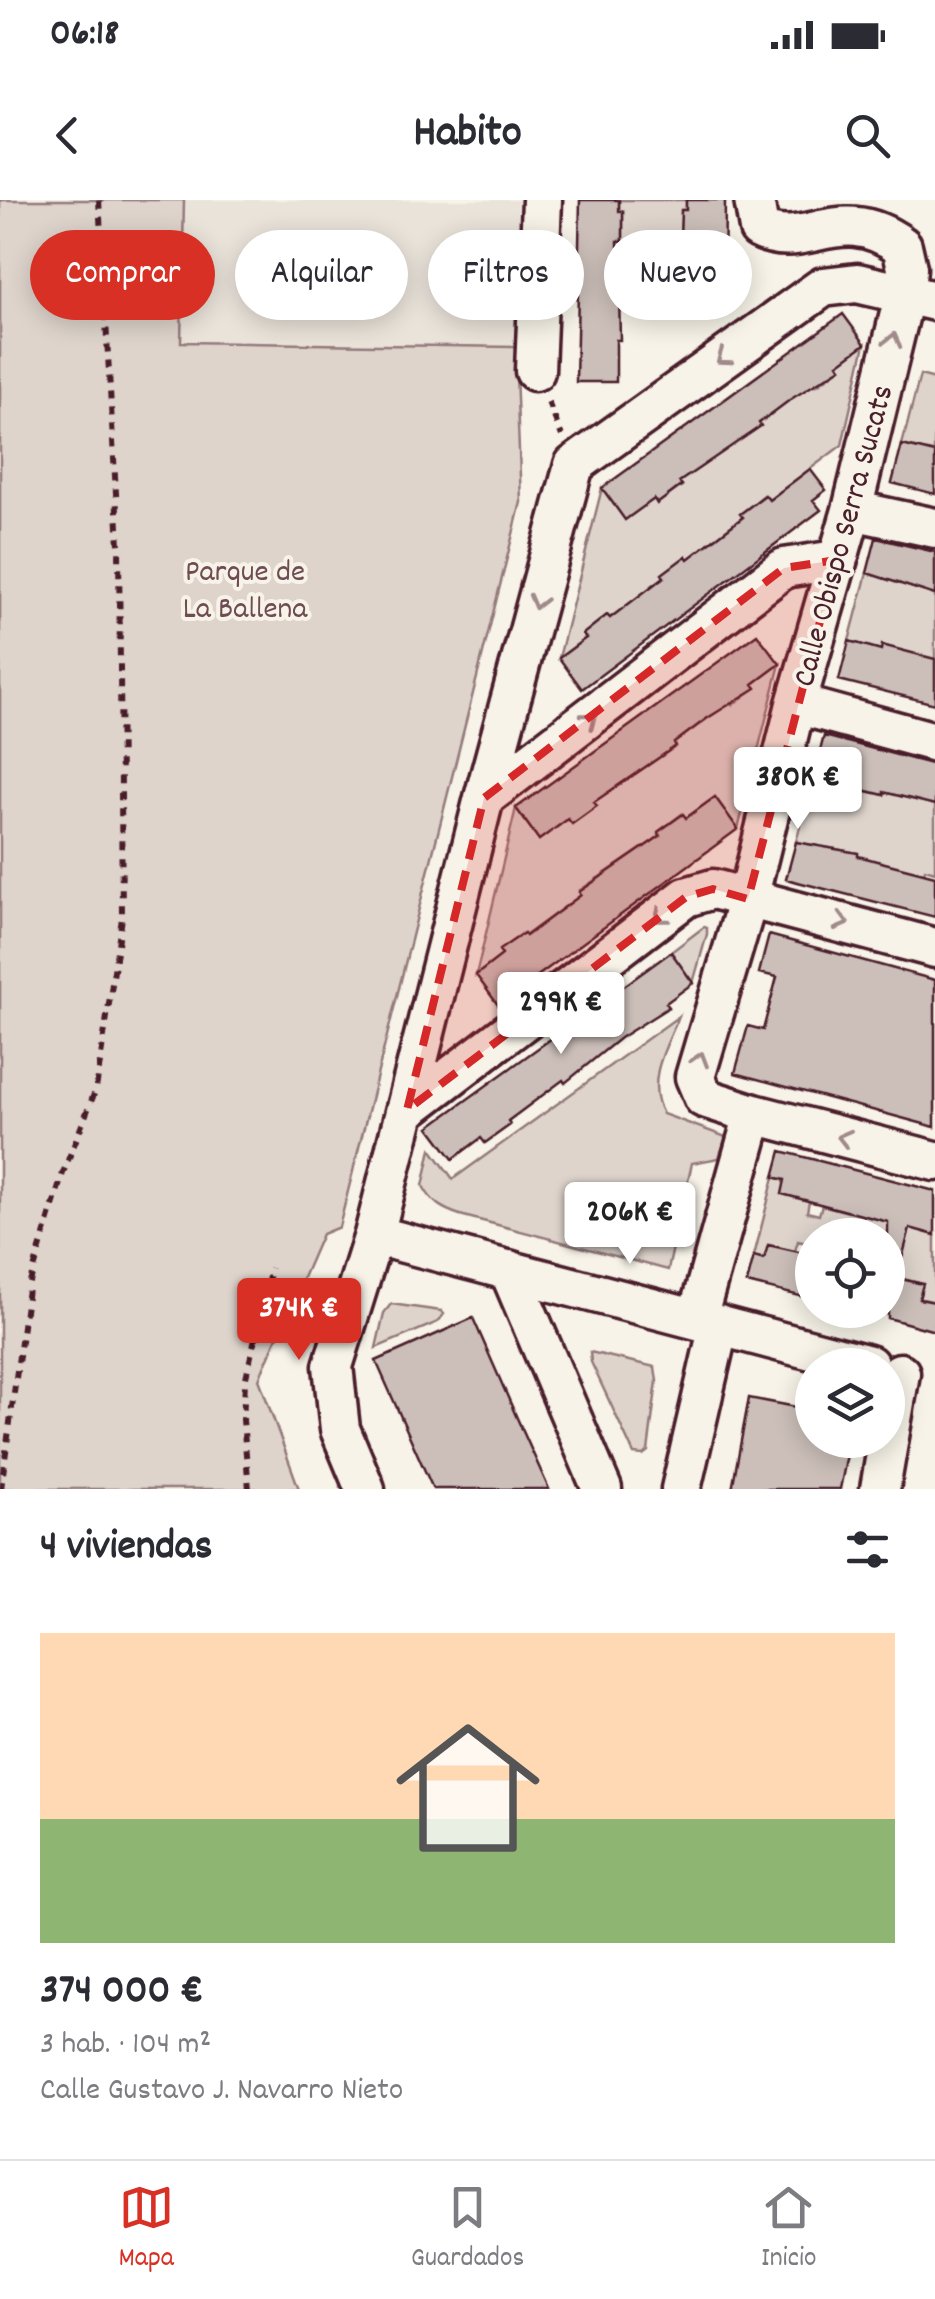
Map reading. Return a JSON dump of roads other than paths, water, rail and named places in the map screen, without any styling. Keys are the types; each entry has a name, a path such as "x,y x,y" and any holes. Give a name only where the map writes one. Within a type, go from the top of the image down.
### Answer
{"street":[{"path":"535,371 542,200"},
{"path":"754,200 759,229 777,238 852,213"},
{"name":"Calle Obispo Serra Sucats","path":"852,213 902,246 920,297 836,560 748,899 694,1077 704,1098 935,1161"},
{"path":"365,1489 340,1429 332,1366 374,1234 484,798 574,465 823,287 857,284 920,297"},
{"path":"852,510 935,528"},
{"path":"484,798 784,568 836,560"},
{"path":"796,704 935,742"},
{"path":"503,728 529,765"},
{"path":"406,1110 686,898 713,889 935,948"},
{"path":"681,1489 708,1322 754,1114"},
{"path":"374,1234 805,1348"},
{"path":"509,1270 602,1489"},
{"path":"880,1489 885,1458"}],"park label":[{"name":"Parque de La Ballena","path":"245,588"}]}
